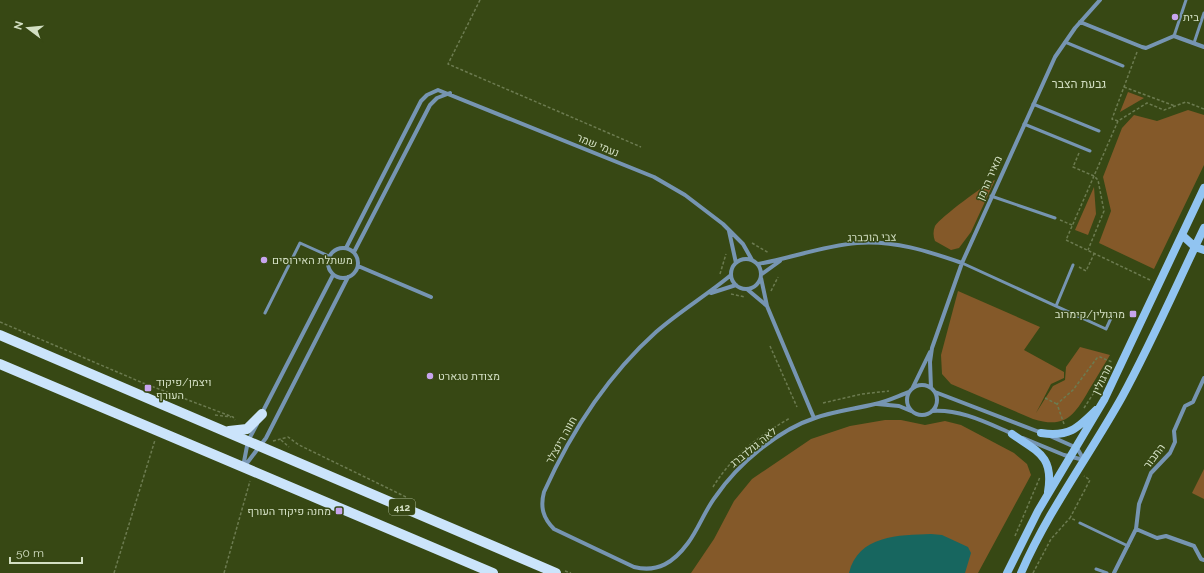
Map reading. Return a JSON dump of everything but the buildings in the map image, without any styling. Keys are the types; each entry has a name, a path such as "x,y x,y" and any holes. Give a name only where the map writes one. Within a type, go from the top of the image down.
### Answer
{"main road":[{"name":"מרגולין","path":"1007,573 1028,529 1102,404 1204,188"},
{"path":"1182,235 1203,233"},
{"path":"1021,573 1041,533 1129,384 1203,233"},
{"path":"1182,235 1195,247 1204,250"},
{"name":"412","path":"0,335 248,441 265,444 556,573"},
{"name":"412","path":"0,364 493,573"},
{"path":"1041,433 1068,433 1079,427 1102,404"},
{"path":"226,431 247,429 262,414"},
{"path":"1012,434 1040,454 1046,462 1050,472 1047,496"}],"street":[{"name":"מאיר הרמן","path":"913,387 932,348 962,263 1052,62 1080,22 1100,0"},
{"path":"1080,22 1146,48 1174,36 1204,47"},
{"path":"346,248 421,101 427,95 438,90 450,93"},
{"path":"354,252 430,105 437,98 450,93"},
{"name":"נעמי שמר","path":"450,93 654,178 684,195 723,224 743,244 752,260"},
{"path":"729,231 736,263"},
{"name":"צבי הוכברג","path":"758,264 782,260 808,252 858,243 900,245 927,250 962,263"},
{"path":"248,470 265,444 348,277 356,271 358,266 357,256 354,252 346,248 336,249 329,256 328,266 333,275 343,278 348,277"},
{"path":"767,306 748,290 736,286 731,275 732,269 736,263 742,260 752,260 758,264 767,306 814,418"},
{"name":"צבי הוכברג","path":"761,276 782,260"},
{"path":"358,266 430,297"},
{"path":"248,470 248,441 333,275"},
{"name":"חווה רינצלר","path":"659,567 644,569 634,567 561,532 546,520 542,500 549,481 572,437 604,387 657,331 708,294 731,275"},
{"path":"748,290 757,286 761,276"},
{"name":"חווה רינצלר","path":"708,294 736,286"},
{"name":"מאיר הרמן","path":"931,388 930,362 932,348"},
{"name":"התבור","path":"1114,573 1136,529 1139,504 1151,473 1170,453 1175,442 1174,431 1185,406 1193,402 1204,378"},
{"path":"924,385 931,388 935,392 1076,448 1084,460 1070,458 954,411 932,411 924,415 912,412 906,402 909,392 913,387 924,385"},
{"name":"לאה גולדברג","path":"659,567 676,558 684,549 715,496 744,463 774,440 814,418 876,404 909,392"},
{"path":"932,411 936,404 935,392"},
{"name":"לאה גולדברג","path":"876,404 899,406 912,412"},
{"path":"1136,529 1157,538 1166,536 1194,546 1201,559 1204,560"}],"lane":[{"path":"1174,36 1186,0"},
{"path":"1194,43 1204,13"},
{"path":"1065,42 1124,66"},
{"path":"1033,104 1099,131"},
{"path":"1024,124 1090,151"},
{"path":"991,196 1055,218"},
{"path":"265,313 300,242 329,256"},
{"path":"962,263 1106,329 1112,316"},
{"path":"1056,306 1073,265"},
{"path":"1080,523 1128,546"},
{"path":"1096,569 1107,573"}],"path":[{"path":"480,0 448,64 641,147"},
{"path":"1118,121 1112,119 1139,46"},
{"path":"1124,87 1175,106"},
{"path":"1159,285 1066,240 1118,121 1146,103 1164,110 1186,102 1204,109"},
{"path":"1081,147 1072,167 1094,176 1098,180 1104,211 1088,251"},
{"path":"1055,218 1072,225"},
{"path":"752,243 769,253"},
{"path":"720,278 718,276 723,268 727,252"},
{"path":"1073,265 1086,271 1094,254"},
{"path":"773,290 778,277"},
{"path":"727,293 736,294 750,299"},
{"path":"0,322 143,383 233,417"},
{"path":"770,346 797,407"},
{"path":"1057,404 1073,390 1097,358 1100,357 1112,363 1115,358"},
{"path":"1084,408 1108,371"},
{"path":"823,402 850,396 888,391"},
{"path":"1046,398 1057,404 1068,433"},
{"path":"712,489 735,457 790,418"},
{"path":"114,573 158,431"},
{"path":"265,444 281,440"},
{"path":"1014,538 1046,462"},
{"path":"224,573 248,470"},
{"path":"1033,573 1051,539 1070,518 1090,480 1077,472"},
{"path":"1070,518 1080,523"}],"shaded area":[{"path":"1128,92 1144,98 1120,112"},
{"path":"1188,110 1204,115 1204,165 1154,269 1099,243 1111,211 1103,177 1122,128 1134,115 1157,121"},
{"path":"995,180 971,232 959,248 951,250 935,241 935,226 964,201"},
{"path":"1094,187 1096,214 1088,235 1075,230"},
{"path":"958,291 1040,327 1024,350 1064,372 1064,378 1051,384 1036,413 1053,386 1065,380 1066,367 1080,347 1110,355 1084,399 1073,413 1061,421 1044,422 1033,419 951,384 942,374 941,355"},
{"path":"885,420 901,420 925,425 945,421 961,425 1014,453 1027,464 1031,475 978,573 691,573 714,539 734,501 752,479 811,439 850,426"},
{"path":"1204,469 1204,499 1192,493"}],"water":[{"path":"931,534 942,535 968,547 971,553 965,573 849,573 854,560 861,551 870,544 893,537"}],"place":[{"name":"בית","path":"1175,17"},
{"name":"משתלת האירוסים","path":"264,260"},
{"name":"מרגולין/קימרוב","path":"1133,314"},
{"name":"מצודת טגארט","path":"430,376"},
{"name":"ויצמן/פיקוד העורף","path":"148,388"},
{"name":"מחנה פיקוד העורף","path":"339,511"}],"district":[{"name":"גבעת הצבר","path":"1079,84"}]}
